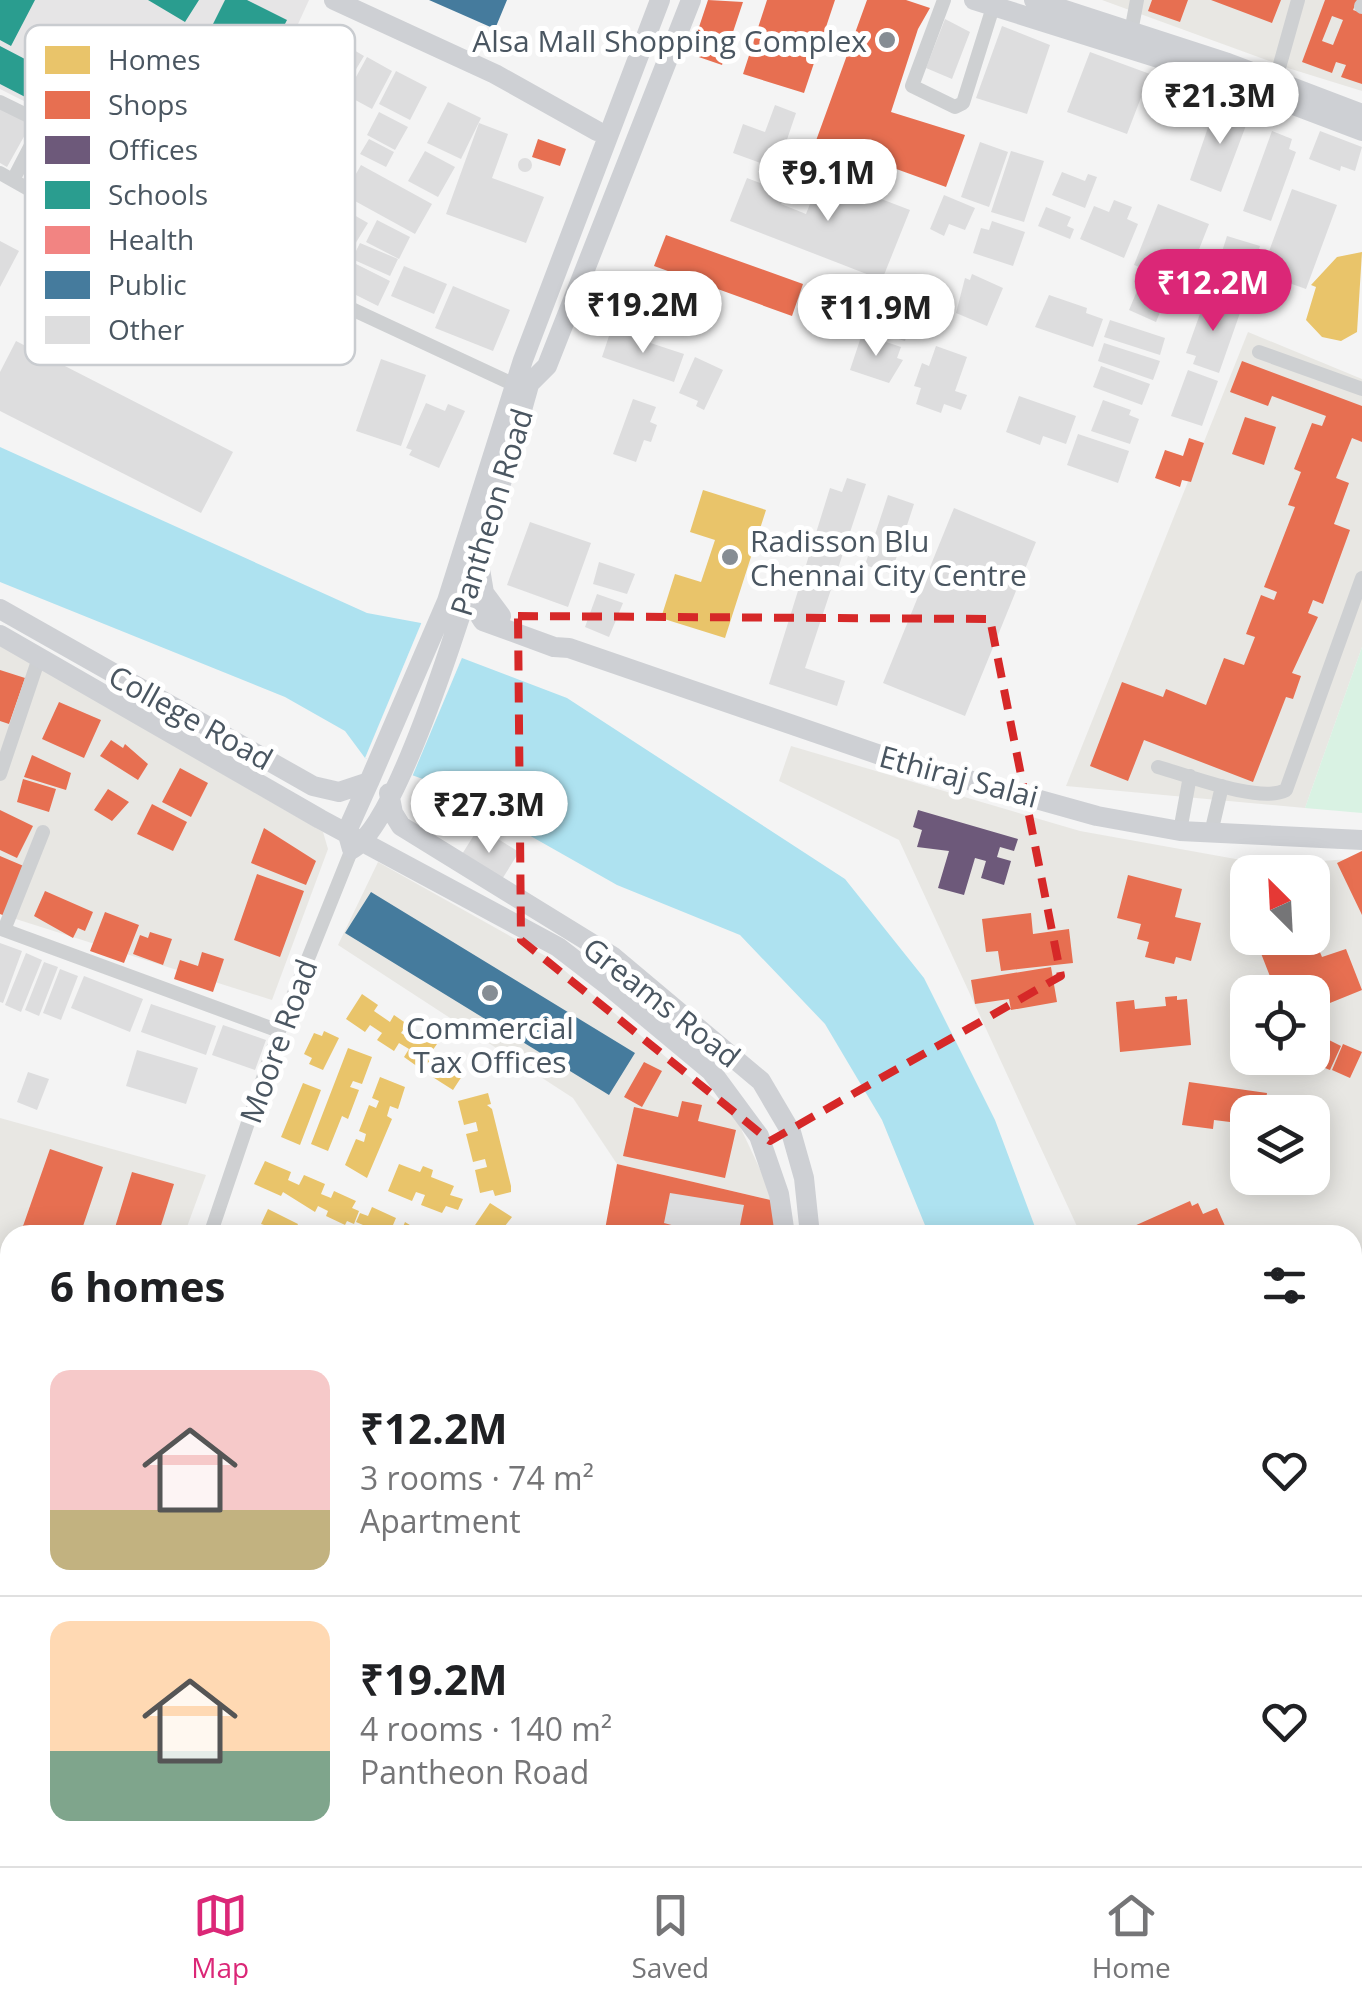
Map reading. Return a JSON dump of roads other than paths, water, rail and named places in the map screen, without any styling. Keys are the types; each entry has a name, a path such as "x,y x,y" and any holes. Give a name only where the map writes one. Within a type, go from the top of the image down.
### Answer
{"main road":[{"path":"334,0 496,74 597,131"},
{"path":"524,375 512,364 597,131 650,0"},
{"path":"462,607 524,375 660,0"},
{"name":"Pantheon Road","path":"447,626 462,607 479,566 524,375 674,0"},
{"path":"524,375 546,366 691,0"},
{"path":"1034,0 1362,114"},
{"path":"982,2 1222,78 1362,131"},
{"path":"479,566 484,593 501,616"},
{"name":"Ethiraj Salai","path":"462,607 501,616 559,638 569,648"},
{"name":"Ethiraj Salai","path":"462,607 484,621 554,647 569,648 882,756 1097,816 1180,832 1362,840"},
{"name":"College Road","path":"0,609 313,786 339,792 373,772"},
{"path":"355,840 390,793 400,772 447,626"},
{"path":"355,840 373,772 447,626"},
{"name":"College Road","path":"0,635 355,840"},
{"name":"Greams Road","path":"390,793 393,814 402,826 612,956 761,1081 791,1132 804,1178 809,1225"},
{"name":"Greams Road","path":"355,840 558,947 711,1071 759,1136 779,1194 784,1225"}],"street":[{"path":"944,0 912,86 956,106 963,102 982,2"},
{"path":"1131,32 1137,0"},
{"path":"1274,82 1298,0"},
{"path":"0,102 25,115"},
{"path":"6,177 25,149"},
{"path":"355,302 524,375"},
{"path":"1259,352 1362,389"},
{"path":"1158,766 1222,786 1270,794 1286,790 1362,578"},
{"path":"0,774 39,658"},
{"path":"1180,832 1190,776"},
{"path":"1212,833 1222,786"},
{"path":"43,832 4,930 279,1031"},
{"name":"Moore Road","path":"213,1225 279,1031 355,840"}],"water":[{"path":"0,447 367,613 421,623 462,658 567,698 845,879 924,978 995,1120 1034,1225 925,1225 882,1120 825,1024 740,935 617,885 442,786 365,758 345,731 285,697 0,582"}],"place":[{"name":"Alsa Mall Shopping Complex","path":"887,40"},
{"name":"Radisson Blu Chennai City Centre","path":"730,557"},
{"name":"Commercial Tax Offices","path":"490,993"}]}
